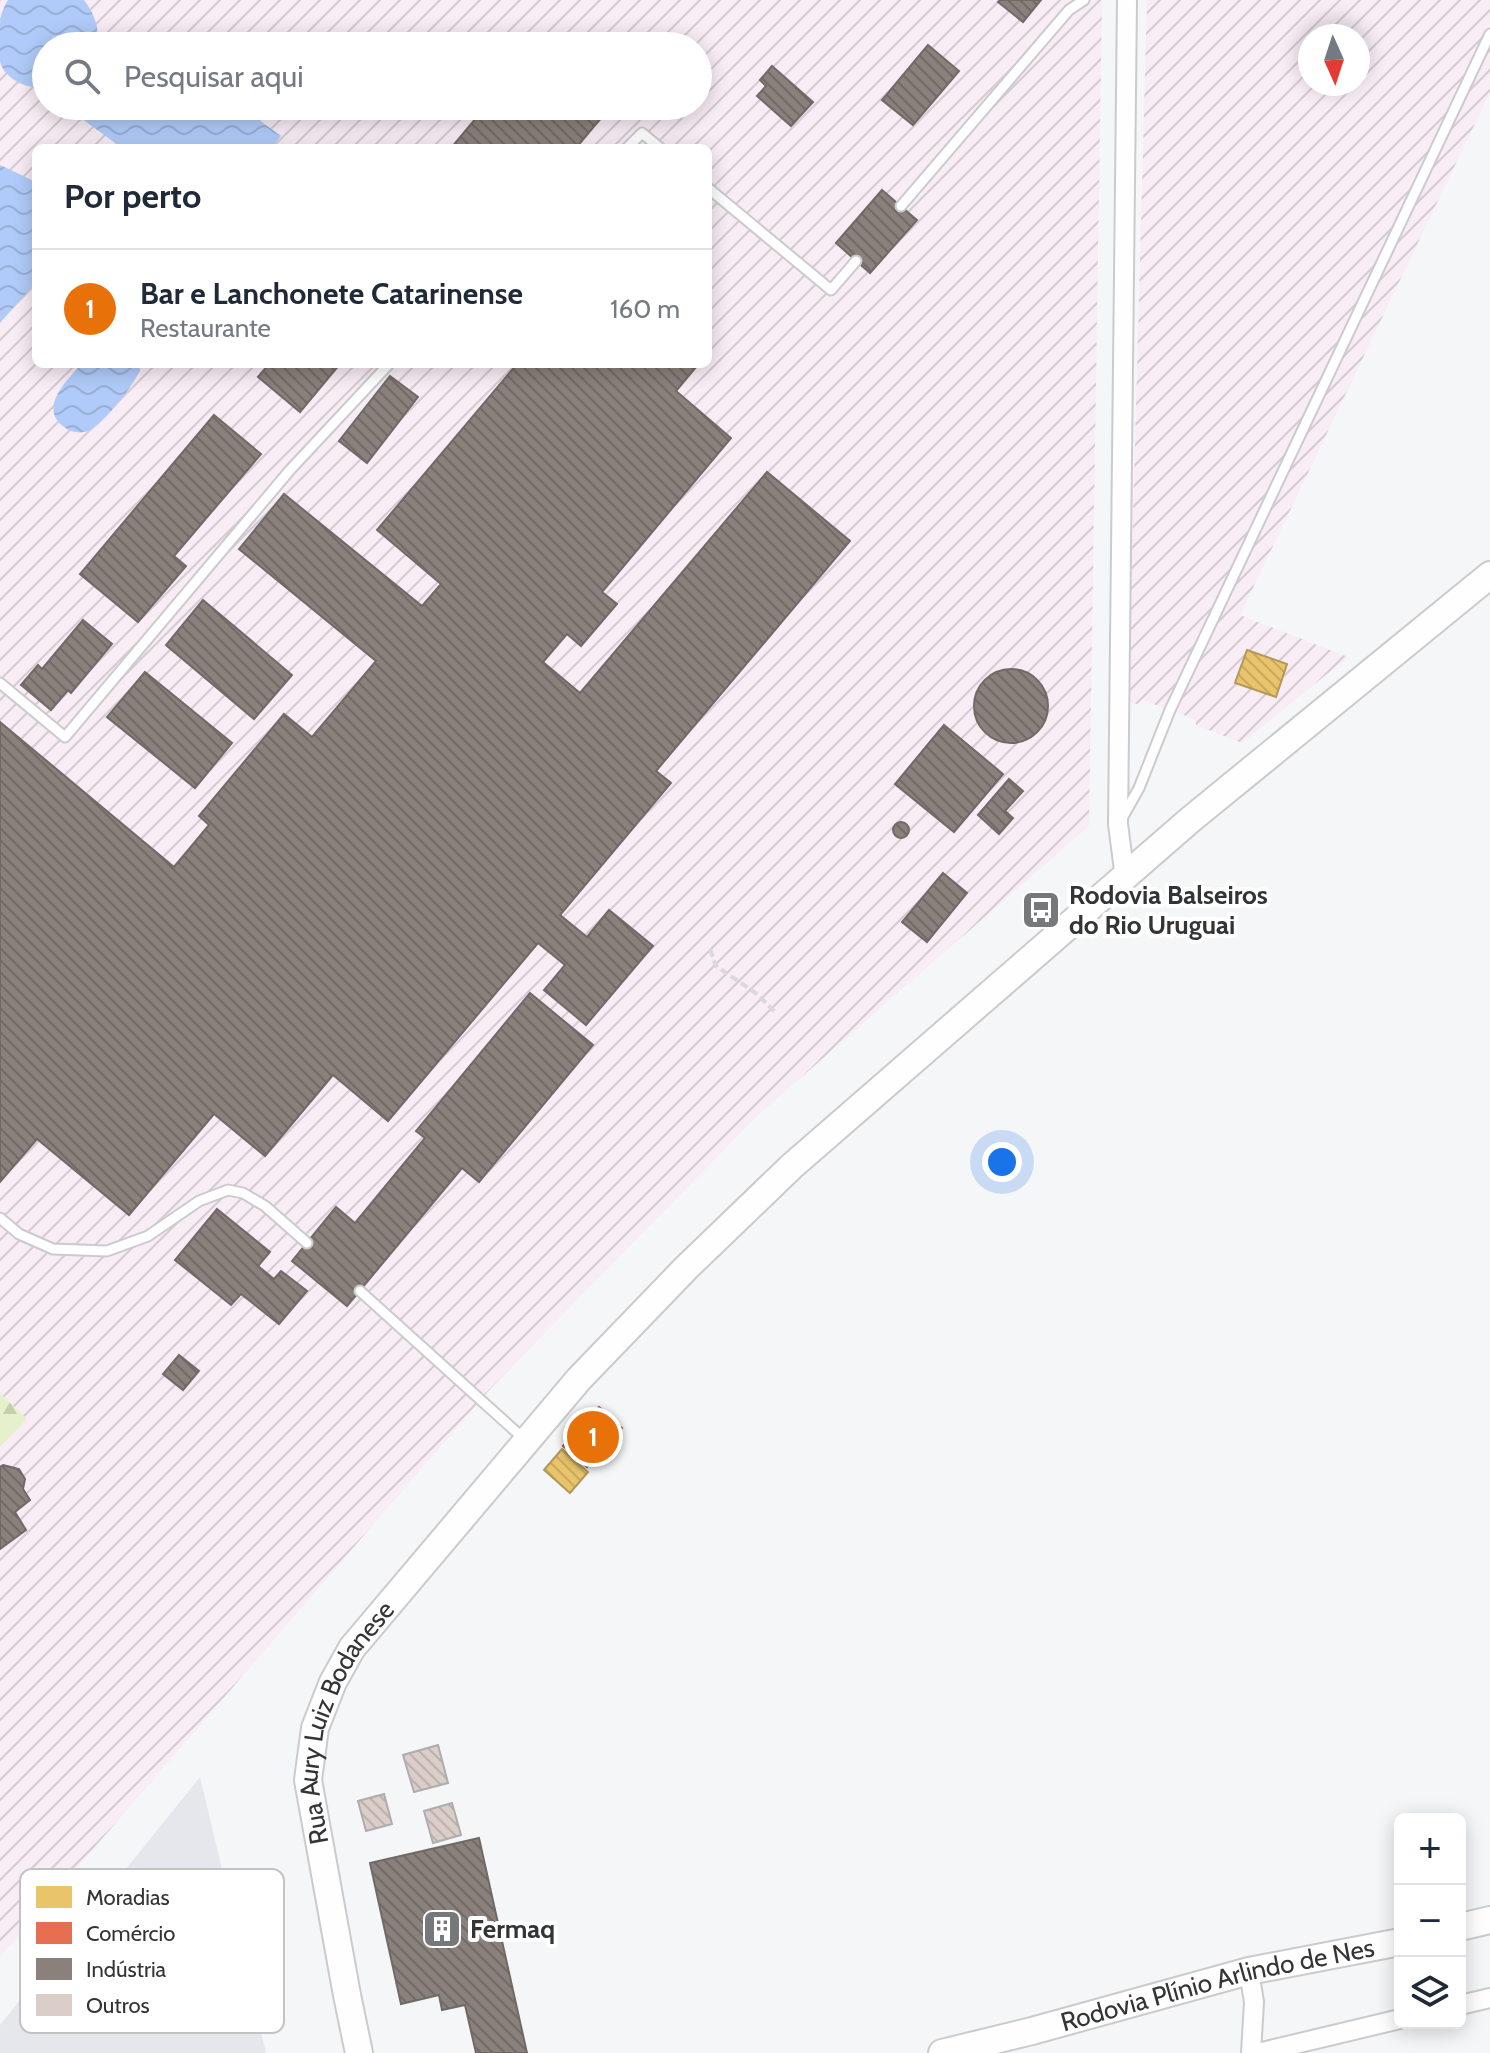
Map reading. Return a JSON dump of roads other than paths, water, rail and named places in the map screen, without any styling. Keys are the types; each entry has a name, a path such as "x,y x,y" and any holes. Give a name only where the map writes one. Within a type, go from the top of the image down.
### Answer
{"main road":[{"path":"526,1442 579,1379 687,1267 792,1166 1190,820 1490,575"},
{"name":"Rua Aury Luiz Bodanese","path":"359,2053 308,1780 315,1728 333,1682 352,1648 526,1442"},
{"path":"1466,1926 1490,1920"},
{"name":"Rodovia Plínio Arlindo de Nes","path":"942,2053 1249,1971 1394,1943"}],"street":[{"path":"1125,878 1118,824 1127,0"},
{"path":"1249,1971 1254,2002 1251,2053"},
{"path":"1466,2004 1490,1998"},
{"path":"1258,2053 1394,2020"}],"lane":[{"path":"901,206 1069,10 1084,0"},
{"path":"1118,824 1139,788 1170,710 1490,34"},
{"path":"631,144 642,133 655,144"},
{"path":"712,191 831,290 856,261"},
{"path":"0,683 65,737 290,470 385,368"},
{"path":"0,1218 19,1234 53,1249 107,1251 148,1236 199,1201 228,1190 243,1193 265,1206 307,1243"},
{"path":"360,1291 526,1442"}],"water":[{"path":"8,0 84,0 98,32 32,32 32,87 18,82 2,68 2,13"},
{"path":"84,120 259,120 281,136 275,144 117,144"},
{"path":"0,165 32,180 32,287 0,323"},
{"path":"78,368 140,368 107,415 85,432 69,430 57,419 54,403"}],"place":[{"name":"Rodovia Balseiros do Rio Uruguai","path":"1041,910"},
{"name":"Bar e Lanchonete Catarinense","path":"593,1437"},
{"name":"Fermaq","path":"442,1929"}]}
